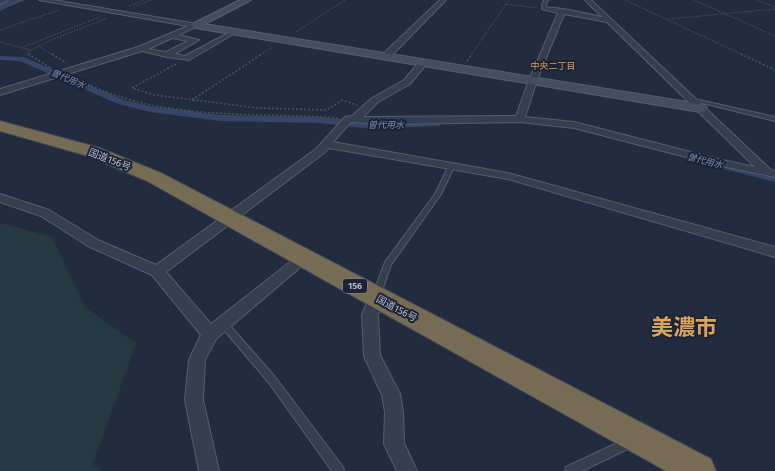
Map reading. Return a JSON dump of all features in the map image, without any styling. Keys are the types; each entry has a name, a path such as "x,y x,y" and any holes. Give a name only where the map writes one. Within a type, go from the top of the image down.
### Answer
{"highway":[{"name":"国道156号","path":"0,126 73,146 114,160 154,177 699,471"}],"street":[{"path":"0,2 5,0"},
{"path":"42,0 533,80 696,104"},
{"path":"0,92 142,48 173,36 247,0"},
{"path":"386,56 443,0"},
{"path":"588,0 771,175"},
{"path":"545,9 609,20"},
{"path":"520,119 533,80 562,11"},
{"path":"142,48 146,51 186,58 234,32"},
{"path":"167,55 196,40 173,36"},
{"path":"157,271 320,151 348,121 375,100 407,82 424,62"},
{"path":"348,121 520,119 574,125 599,130 771,175"},
{"path":"326,144 508,176 555,188 775,252"},
{"path":"0,198 44,213 93,243 157,271 210,334"},
{"path":"209,471 194,400 197,360 210,334 304,258"},
{"path":"376,297 370,315 372,356 391,394 394,412 394,444 407,471"}],"lane":[{"path":"545,9 544,5 546,0"},
{"path":"696,104 775,119"},
{"path":"376,297 388,264 438,194 451,167"},
{"path":"223,322 272,380 340,471"},
{"path":"570,471 638,438"}],"path":[{"path":"0,42 30,50 144,0"},
{"path":"22,48 151,0"},
{"path":"191,101 345,0"},
{"path":"462,68 509,0"},
{"path":"625,0 775,70"},
{"path":"694,0 775,36"},
{"path":"757,0 775,8"},
{"path":"505,4 545,9"},
{"path":"0,30 72,5"},
{"path":"667,19 775,8"},
{"path":"30,50 28,54 61,73 101,89 150,104 220,113 348,121"},
{"path":"186,58 132,88 154,95 191,101 257,108 327,110 342,100 366,107"}],"green space":[{"path":"0,223 52,237 85,307 136,343 93,464 101,471 0,471"}],"waterway":[{"path":"0,8 19,0"},
{"name":"曽代用水","path":"0,58 21,59 121,102 150,109 220,118 320,120 371,126 439,123"},
{"name":"曽代用水","path":"720,165 775,179"}],"district":[{"name":"中央二丁目","path":"553,66"},
{"name":"美濃市","path":"684,327"}]}
